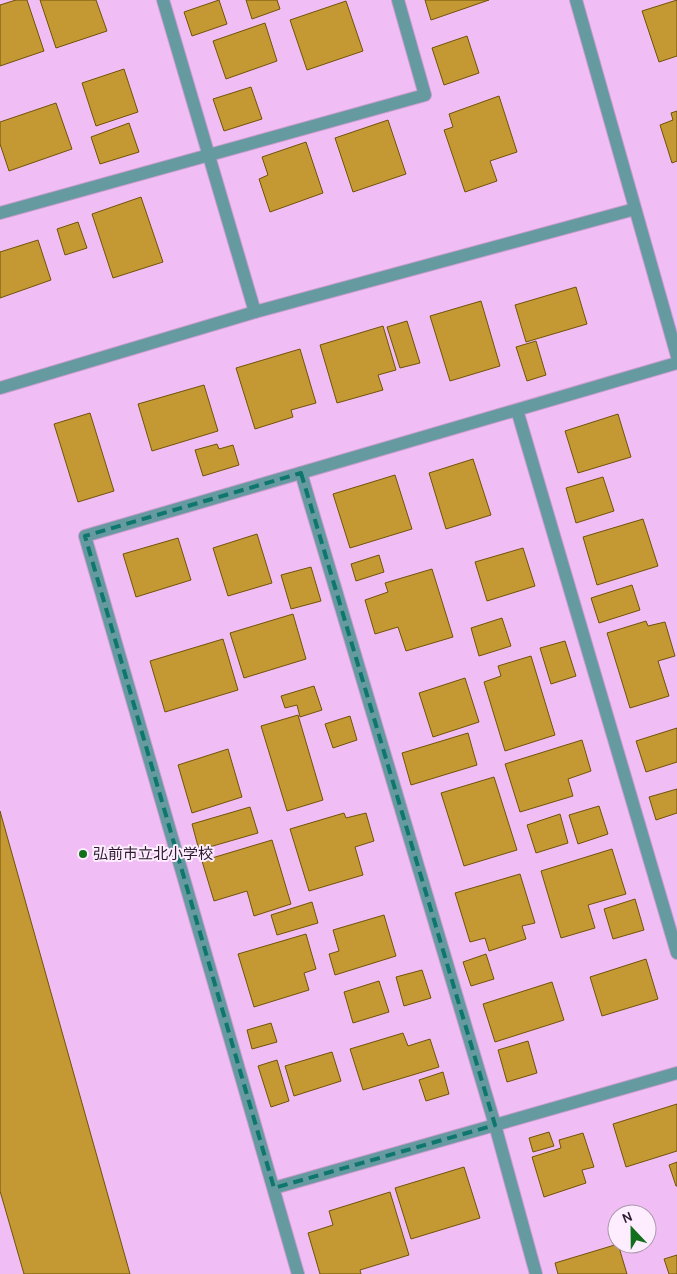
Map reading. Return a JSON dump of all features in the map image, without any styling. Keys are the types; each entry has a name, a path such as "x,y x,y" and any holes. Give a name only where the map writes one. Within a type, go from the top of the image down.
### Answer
{"street":[{"path":"163,0 255,312"},
{"path":"0,213 425,95 398,0"},
{"path":"576,0 677,356"},
{"path":"0,388 255,312 635,209"},
{"path":"298,1274 85,536 677,363"},
{"path":"517,410 677,953"},
{"path":"300,473 495,1125 536,1274"},
{"path":"274,1188 677,1073"}],"highlighted area":[{"path":"301,473 495,1125 274,1188 85,536"}],"building":[{"path":"16,0 27,0 44,51 0,66 0,5"},
{"path":"40,0 96,0 107,31 56,48"},
{"path":"219,0 227,24 192,36 184,12"},
{"path":"246,0 277,0 280,9 252,19"},
{"path":"425,0 489,0 431,20"},
{"path":"677,0 677,56 659,62 642,11"},
{"path":"346,1 363,51 307,70 290,20"},
{"path":"265,23 277,61 226,79 213,41"},
{"path":"467,36 479,73 444,85 432,48"},
{"path":"124,69 138,112 96,126 82,83"},
{"path":"251,87 262,119 224,131 213,99"},
{"path":"499,96 517,152 490,161 497,181 465,192 444,130 453,127 449,114"},
{"path":"56,103 72,149 9,171 0,144 0,122"},
{"path":"677,111 677,161 672,163 660,125 673,120 671,113"},
{"path":"388,120 406,174 353,192 335,138"},
{"path":"129,123 139,152 100,164 91,137"},
{"path":"306,142 323,193 270,212 259,179 268,175 262,157"},
{"path":"141,197 163,262 113,278 92,214"},
{"path":"78,222 87,248 65,255 57,229"},
{"path":"38,240 51,280 0,298 0,252"},
{"path":"576,287 587,324 526,342 515,305"},
{"path":"481,301 500,366 450,381 430,316"},
{"path":"407,321 420,363 400,368 387,327"},
{"path":"383,326 396,370 378,375 383,390 337,403 320,345"},
{"path":"536,341 546,375 527,381 516,347"},
{"path":"300,349 316,403 291,410 293,417 255,429 236,368"},
{"path":"204,385 218,431 152,451 138,404"},
{"path":"90,413 114,491 78,502 54,424"},
{"path":"618,414 631,457 578,473 565,431"},
{"path":"217,444 219,449 233,445 239,465 203,476 195,450"},
{"path":"473,459 491,515 446,529 429,473"},
{"path":"395,475 412,529 350,548 333,494"},
{"path":"603,477 614,511 576,523 566,488"},
{"path":"643,519 658,566 597,585 583,537"},
{"path":"257,534 272,583 228,596 213,548"},
{"path":"178,538 191,580 136,597 123,554"},
{"path":"523,548 535,586 487,601 475,562"},
{"path":"379,555 384,572 356,581 351,564"},
{"path":"311,567 321,601 291,609 281,575"},
{"path":"432,569 453,637 406,651 398,627 375,634 365,600 388,592 385,583"},
{"path":"632,585 640,610 599,623 591,598"},
{"path":"293,614 306,659 244,678 230,633"},
{"path":"502,618 511,646 479,656 471,628"},
{"path":"646,621 648,626 665,622 675,656 658,661 669,696 630,708 607,633"},
{"path":"223,639 238,690 165,712 150,661"},
{"path":"565,641 576,676 551,684 540,648"},
{"path":"531,656 555,735 505,751 484,682 501,676 498,666"},
{"path":"465,678 479,722 433,737 419,693"},
{"path":"314,686 322,710 300,717 297,705 285,708 281,696"},
{"path":"298,715 323,800 287,811 261,726"},
{"path":"350,716 357,740 333,748 325,724"},
{"path":"677,728 677,762 646,772 636,741"},
{"path":"468,733 477,765 411,785 402,753"},
{"path":"582,740 591,771 568,779 573,796 520,812 505,764"},
{"path":"228,749 242,797 192,813 178,765"},
{"path":"494,777 517,850 464,866 441,793"},
{"path":"677,789 677,813 656,820 649,797"},
{"path":"599,806 608,834 578,844 569,815"},
{"path":"250,807 258,833 199,850 192,824"},
{"path":"0,811 130,1274 24,1274 0,1191"},
{"path":"344,813 346,818 366,813 374,841 355,847 363,875 309,891 290,829"},
{"path":"560,814 568,843 536,853 527,825"},
{"path":"272,840 291,904 254,916 247,891 214,901 202,861"},
{"path":"612,849 626,894 588,905 595,928 561,938 541,871"},
{"path":"520,874 535,923 522,926 526,939 489,951 485,938 470,942 455,893"},
{"path":"635,899 644,930 613,939 604,909"},
{"path":"312,902 318,923 277,935 271,915"},
{"path":"384,915 396,956 335,975 329,954 339,951 333,930"},
{"path":"306,934 316,969 304,973 309,990 254,1007 238,954"},
{"path":"486,954 494,979 471,986 463,962"},
{"path":"646,959 658,999 602,1016 590,977"},
{"path":"422,970 431,998 404,1006 396,977"},
{"path":"379,981 389,1012 353,1023 344,992"},
{"path":"552,982 564,1020 495,1042 483,1004"},
{"path":"271,1023 277,1042 252,1049 247,1030"},
{"path":"403,1033 408,1046 430,1039 439,1067 363,1090 350,1049"},
{"path":"528,1041 537,1073 507,1082 498,1050"},
{"path":"332,1052 341,1081 294,1096 285,1066"},
{"path":"277,1060 289,1101 271,1107 258,1066"},
{"path":"443,1072 449,1094 426,1101 419,1080"},
{"path":"677,1104 677,1151 626,1167 613,1124"},
{"path":"549,1132 554,1146 533,1152 529,1138"},
{"path":"583,1133 594,1167 582,1170 586,1183 544,1197 532,1157 561,1148 559,1140"},
{"path":"677,1162 677,1186 676,1186 669,1165"},
{"path":"464,1167 480,1218 411,1239 395,1188"},
{"path":"390,1192 409,1255 360,1270 361,1274 320,1274 308,1233 333,1225 329,1211"},
{"path":"607,1247 607,1254 621,1254 627,1274 558,1274 555,1263"},
{"path":"677,1255 677,1274 669,1274 664,1259"}],"place":[{"name":"弘前市立北小学校","path":"83,854"}]}
